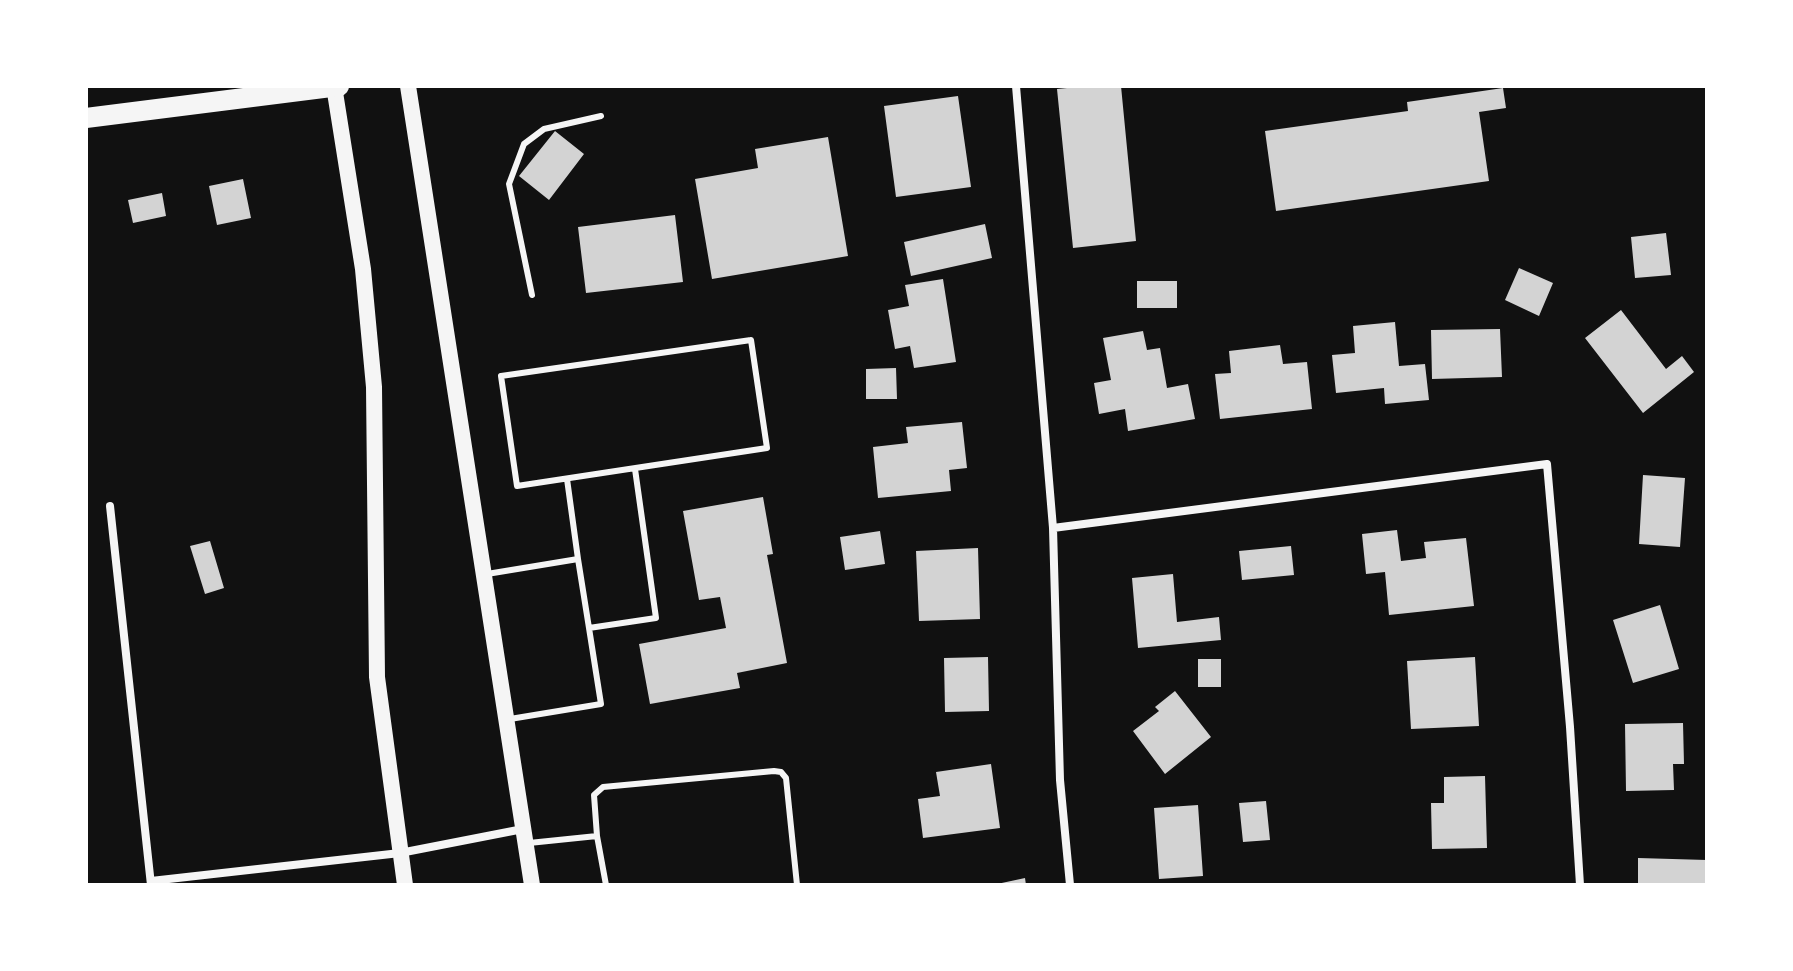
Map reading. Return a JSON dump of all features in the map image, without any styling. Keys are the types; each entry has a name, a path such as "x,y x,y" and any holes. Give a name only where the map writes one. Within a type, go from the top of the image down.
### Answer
{"main road":[{"path":"86,118 336,86 363,269 374,387 377,677 405,885"},
{"path":"408,86 532,885"}],"street":[{"path":"1016,86 1053,528 1060,780 1070,885"},
{"path":"1053,528 1547,464 1580,885"},
{"path":"110,506 151,883 524,836"}],"lane":[{"path":"532,295 509,184 524,144 544,129 601,116"},
{"path":"751,340 767,448 635,469 517,486 501,376 751,340"},
{"path":"589,628 656,618 635,469"},
{"path":"506,720 601,704 567,479"},
{"path":"484,574 578,559"},
{"path":"606,885 597,836 594,795 603,787 774,771 781,772 786,778 797,885"},
{"path":"524,836 597,836"}],"building":[{"path":"1121,86 1136,241 1073,248 1057,89"},
{"path":"1503,88 1506,108 1479,112 1489,181 1276,211 1265,131 1408,111 1407,102"},
{"path":"958,96 971,187 896,197 884,106"},
{"path":"555,131 584,154 549,200 519,176"},
{"path":"828,137 848,256 712,279 695,179 758,168 755,149"},
{"path":"243,179 251,218 217,225 209,186"},
{"path":"162,193 166,216 133,223 128,200"},
{"path":"675,215 683,282 586,293 578,227"},
{"path":"985,224 992,258 911,276 904,242"},
{"path":"1666,233 1671,275 1635,278 1631,237"},
{"path":"1519,268 1553,283 1539,316 1505,300"},
{"path":"943,279 956,362 914,368 910,346 895,349 888,310 909,306 905,285"},
{"path":"1137,281 1177,281 1177,308 1137,308"},
{"path":"1621,310 1666,369 1682,356 1694,372 1643,413 1585,338"},
{"path":"1395,322 1399,366 1425,364 1429,400 1385,404 1384,388 1336,393 1332,355 1355,353 1353,326"},
{"path":"1500,329 1502,377 1432,379 1431,330"},
{"path":"1143,331 1147,350 1160,348 1167,388 1188,384 1195,419 1128,431 1125,409 1099,414 1094,383 1111,380 1103,338"},
{"path":"1280,345 1283,364 1307,362 1312,409 1220,419 1215,374 1231,373 1229,351"},
{"path":"896,368 897,399 866,399 866,369"},
{"path":"962,422 967,468 949,470 951,491 878,498 873,447 908,443 906,427"},
{"path":"1643,475 1685,478 1680,547 1639,544"},
{"path":"763,497 773,554 767,555 787,663 737,673 740,688 650,704 639,644 726,628 720,597 699,600 683,511"},
{"path":"1397,530 1401,561 1426,558 1424,542 1466,538 1474,606 1389,615 1385,572 1366,574 1362,534"},
{"path":"880,531 885,564 845,570 840,537"},
{"path":"210,541 224,588 205,594 190,546"},
{"path":"1291,546 1294,575 1242,580 1239,551"},
{"path":"978,548 980,619 919,621 916,551"},
{"path":"1173,574 1177,622 1219,617 1221,640 1138,648 1132,578"},
{"path":"1660,605 1679,669 1633,683 1613,620"},
{"path":"988,657 989,711 945,712 944,658"},
{"path":"1475,657 1479,726 1411,729 1407,661"},
{"path":"1198,659 1221,659 1221,687 1198,687"},
{"path":"1175,691 1211,737 1165,774 1133,731 1159,711 1155,707"},
{"path":"1683,723 1684,764 1673,764 1674,790 1626,791 1625,724"},
{"path":"991,764 1000,828 923,838 918,799 940,796 936,772"},
{"path":"1485,776 1487,848 1432,849 1431,803 1444,803 1444,777"},
{"path":"1266,801 1270,840 1243,842 1239,803"},
{"path":"1198,805 1203,876 1159,879 1154,808"},
{"path":"1638,858 1707,860 1707,885 1638,885"},
{"path":"1025,878 1026,885 997,885 997,884"}]}
